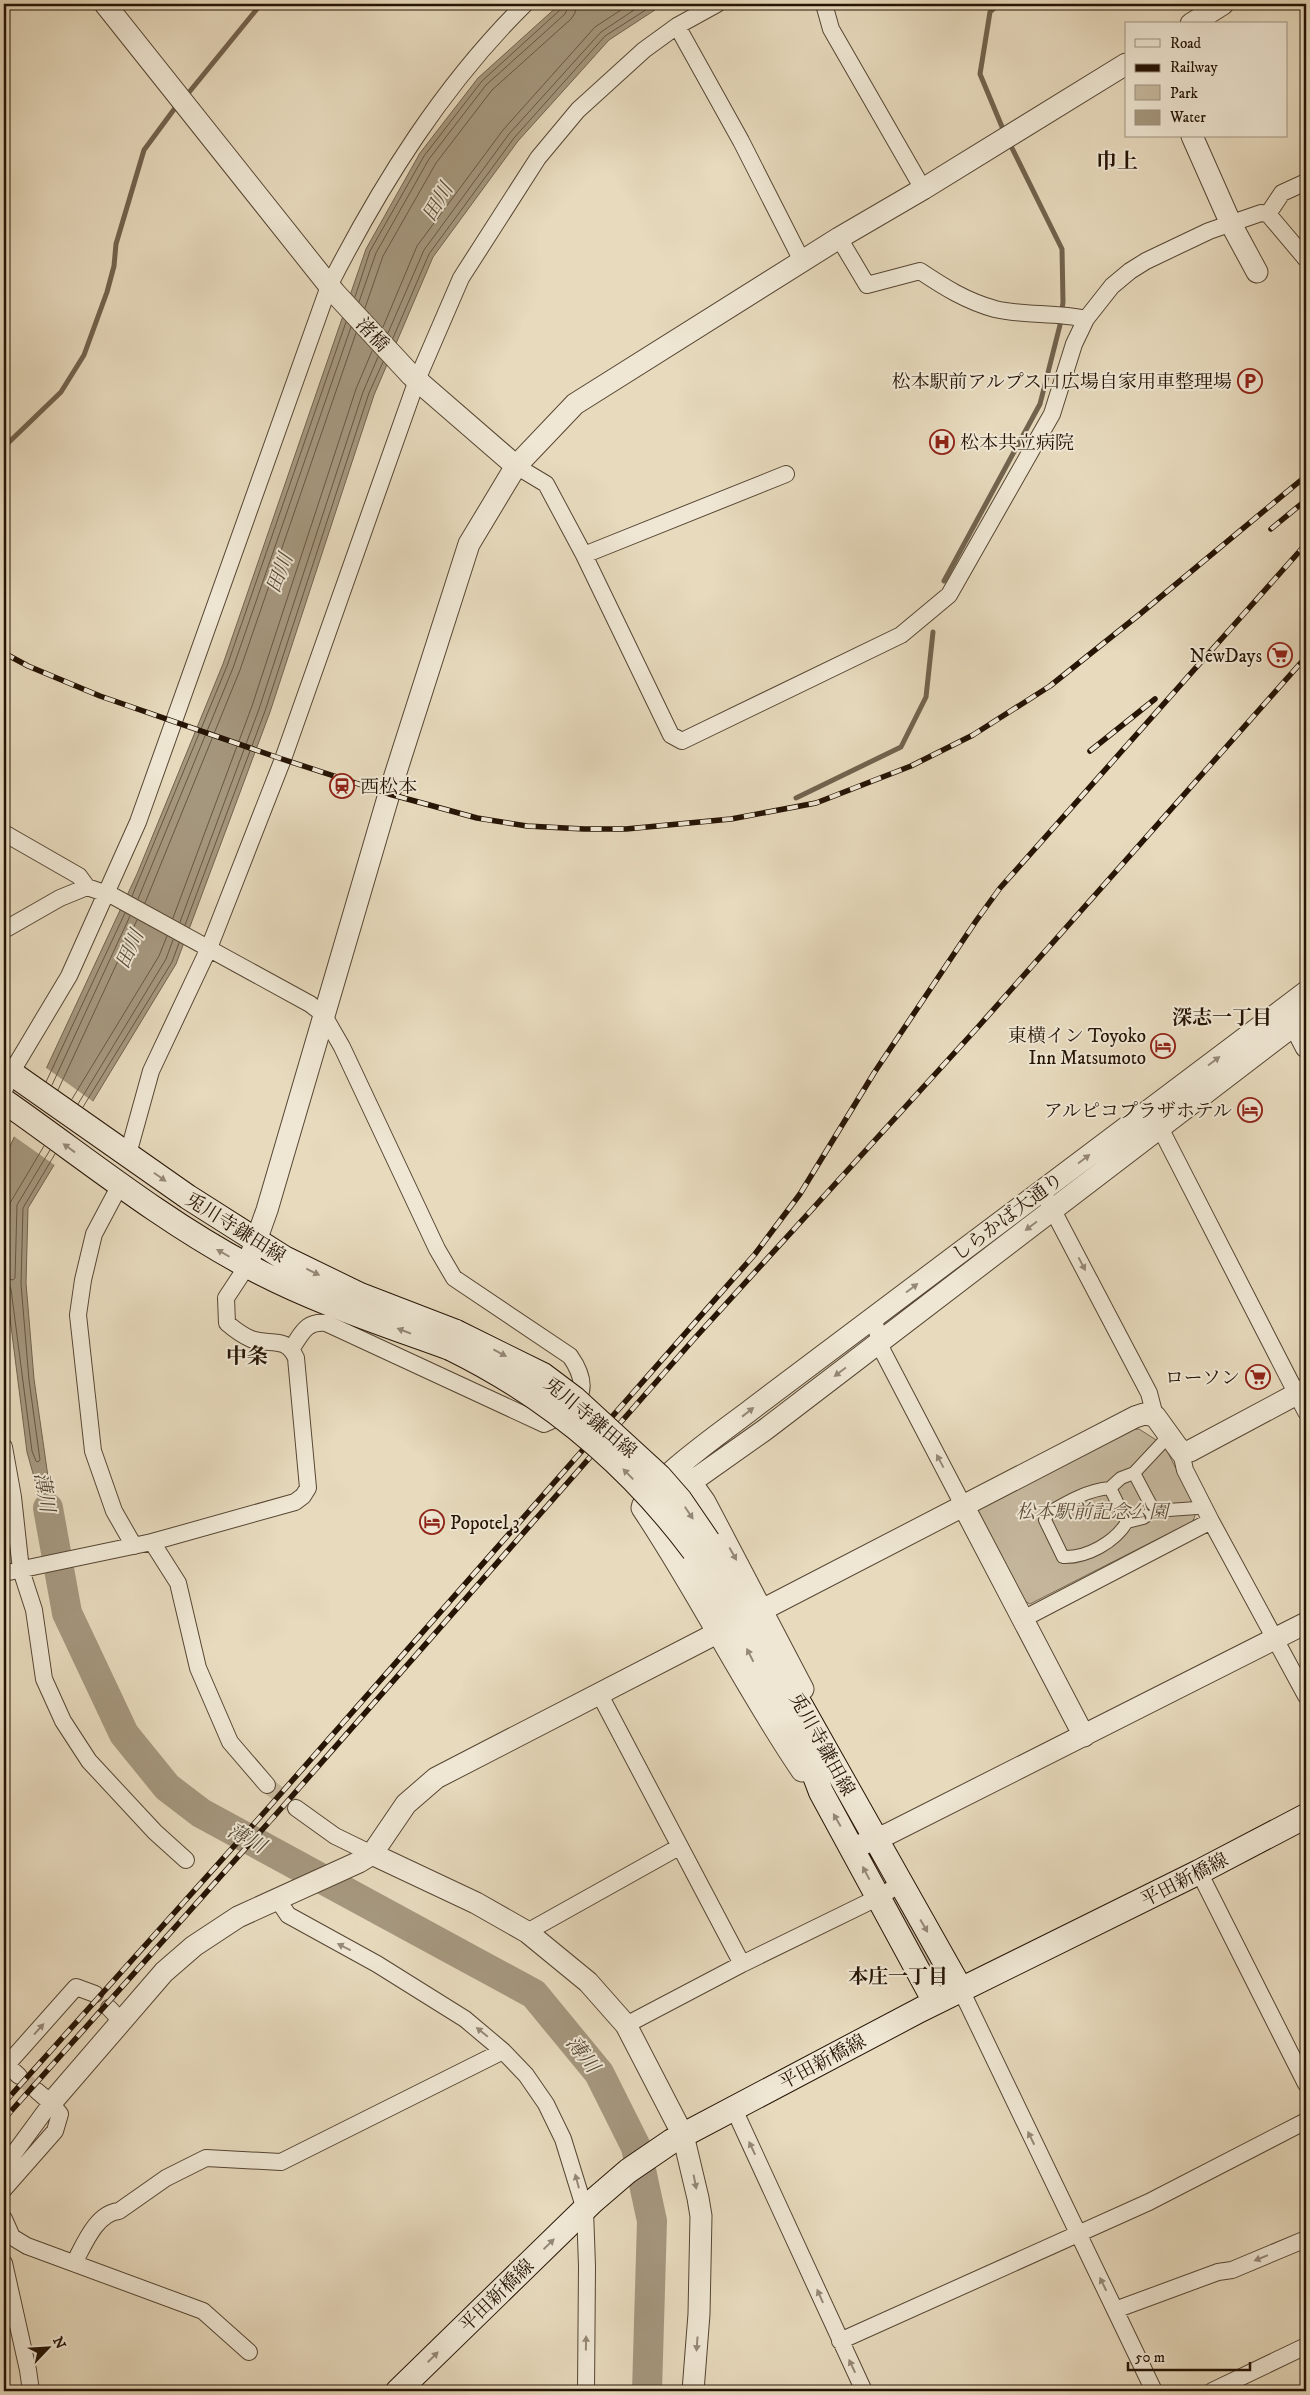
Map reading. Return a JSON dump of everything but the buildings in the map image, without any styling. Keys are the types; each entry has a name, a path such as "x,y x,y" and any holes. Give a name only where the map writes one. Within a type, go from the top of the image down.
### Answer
{"main road":[{"name":"兎川寺鎌田線","path":"8,1086 124,1152 188,1197 284,1258 453,1340 571,1422 622,1468 701,1546 838,1770 960,1990"},
{"name":"兎川寺鎌田線","path":"8,1086 114,1181 202,1240 247,1266 311,1296 453,1340"},
{"name":"兎川寺鎌田線","path":"701,1546 813,1771 821,1792 935,2002"},
{"name":"平田新橋線","path":"398,2391 588,2206 628,2171 677,2138 935,2002 1199,1872 1306,1816"}],"street":[{"name":"渚橋","path":"105,4 332,290 414,377 516,466"},
{"path":"8,1086 69,976 110,895 332,290 354,236 425,123 488,40 525,4"},
{"path":"124,1152 151,1071 206,946 283,759 414,377 461,278 538,158 578,110 644,50 676,26 717,4"},
{"path":"824,4 830,29 924,189"},
{"path":"1194,22 1223,4"},
{"path":"676,26 741,140 802,261"},
{"path":"4,1575 152,1542 295,1502 303,1496 308,1488 296,1358 292,1349 281,1343 253,1340 237,1332 227,1323 226,1298 247,1266 267,1210 322,1014 392,785 469,544 516,466 575,404 839,238 924,189 1125,65"},
{"path":"1193,138 1231,224 1256,272"},
{"path":"1268,214 1282,193 1306,182"},
{"path":"516,466 546,484 584,555 671,735 682,741 902,635 949,595 1052,414 1074,344 1086,319 1112,286 1130,271 1208,231 1261,213 1268,214 1306,259"},
{"path":"839,238 868,285 920,271 960,297 996,309 1062,314 1086,319"},
{"path":"584,555 786,474"},
{"path":"4,833 79,876 87,888"},
{"path":"4,930 60,898 87,888 110,895 310,1004 322,1014 342,1047 433,1241 454,1278 570,1356 580,1371 581,1394 572,1409 544,1424 326,1323 318,1322 309,1325 292,1349"},
{"name":"しらかば大通り","path":"685,1474 722,1460 766,1429 1160,1128 1295,1016 1306,992"},
{"path":"1295,1016 1306,1047"},
{"name":"しらかば大通り","path":"685,1474 709,1442 1042,1190 1150,1109 1295,1016"},
{"path":"1150,1109 1303,1398 1190,1451 1182,1452"},
{"path":"114,1181 94,1234 83,1280 78,1315 93,1452 114,1511 134,1546"},
{"path":"1042,1190 1149,1393 1155,1416 1182,1452 1185,1470 1306,1696"},
{"path":"873,1317 878,1342 1084,1736"},
{"path":"764,1610 1135,1417 1144,1414 1155,1416"},
{"path":"1163,1442 1134,1473 1121,1478 1110,1488 1098,1489 1082,1495 1048,1513 1045,1520 1053,1538 1063,1557 1073,1558 1112,1540 1128,1522 1143,1518 1154,1511 1197,1508"},
{"path":"4,1447 27,1569 44,1679 62,1722 90,1761 155,1832 186,1860"},
{"path":"1134,1473 1154,1511"},
{"path":"821,1792 791,1754 717,1633 668,1546 642,1508 643,1500 685,1474 705,1502 764,1610 820,1722 838,1770"},
{"path":"1110,1488 1128,1522"},
{"path":"1023,1619 1211,1521"},
{"path":"152,1542 178,1583 198,1668 230,1742 267,1785"},
{"path":"853,1848 876,1839 1084,1736 1306,1623"},
{"path":"4,2167 44,2097 116,2015 194,1946 238,1917 366,1858 406,1804 436,1778 717,1633"},
{"path":"600,1695 742,1964"},
{"path":"296,1808 366,1858 476,1903 527,1932 588,1982 626,2024 677,2138 689,2156 701,2216 699,2314 693,2391"},
{"path":"527,1932 679,1847"},
{"path":"1199,1872 1306,2084"},
{"path":"626,2024 742,1964 879,1897 900,1884"},
{"path":"280,1899 288,1915 377,1964 465,2019 503,2050 526,2075 546,2104 563,2139 588,2206 586,2391"},
{"path":"8,2068 76,1987 95,1994"},
{"path":"960,1990 1154,2391"},
{"path":"74,2263 93,2230 105,2216 111,2212 119,2211 166,2178 206,2158 281,2162 503,2050"},
{"path":"4,2189 55,2131 60,2114 44,2097"},
{"path":"734,2107 864,2391"},
{"path":"840,2341 1149,2202 1306,2121"},
{"path":"4,2219 12,2237 27,2246 203,2311 249,2352"},
{"path":"1115,2310 1218,2272 1232,2270 1306,2239"},
{"path":"4,2263 28,2370 30,2391"},
{"path":"1212,2391 1306,2346"}],"green space":[{"name":"松本駅前記念公園","path":"1139,1429 1164,1445 1197,1510 1193,1521 1030,1604 1021,1599 977,1517 980,1505 1127,1430"},
{"path":"894,1896 935,1969 934,1974 890,1899"}],"water":[{"name":"田川","path":"560,4 664,4 609,40 518,141 433,257 374,395 270,712 176,964 28,1208 26,1283 34,1379 63,1581 27,1452 4,1271 4,1159 137,874 223,664 366,249 420,153 478,78"}],"pier":[{"path":"45,1067 95,1103 56,1166 12,1135"}],"waterway":[{"path":"186,96 261,4"},
{"path":"999,4 990,12 980,74 1005,134"},
{"path":"4,447 61,392 84,355 107,292 114,266 116,244 144,150 178,104"},
{"path":"944,581 1040,404 1060,325 1063,302 1062,249 1009,142"},
{"path":"796,798 901,747 926,697 933,632"},
{"name":"薄川","path":"48,1508 67,1613 124,1734 167,1787 201,1813 534,1994 599,2073 636,2147 652,2221 647,2391"}],"tunnel":[{"path":"267,1785 296,1808"},
{"path":"19,2076 37,2091"}],"railway":[{"path":"4,653 28,666 100,696 389,794 477,818 527,826 584,829 626,829 731,819 816,803 911,766 973,735 1050,686 1306,476"},
{"path":"1271,529 1306,500"},
{"path":"4,2103 269,1807 755,1254 800,1194 874,1073 1000,888 1306,544"},
{"path":"4,2119 278,1812 694,1339 978,1027 1306,657"},
{"path":"1090,751 1155,699"}],"place":[{"name":"松本駅前アルプス口広場自家用車整理場","path":"1250,381"},
{"name":"松本共立病院","path":"942,442"},
{"name":"NewDays","path":"1280,655"},
{"name":"西松本","path":"342,786"},
{"name":"東横イン Toyoko Inn Matsumoto","path":"1163,1046"},
{"name":"アルピコプラザホテル","path":"1250,1110"},
{"name":"ローソン","path":"1258,1377"},
{"name":"Popotel 3","path":"432,1522"}],"district":[{"name":"巾上","path":"1117,161"},
{"name":"深志一丁目","path":"1222,1017"},
{"name":"中条","path":"247,1356"},
{"name":"本庄一丁目","path":"898,1976"}]}
